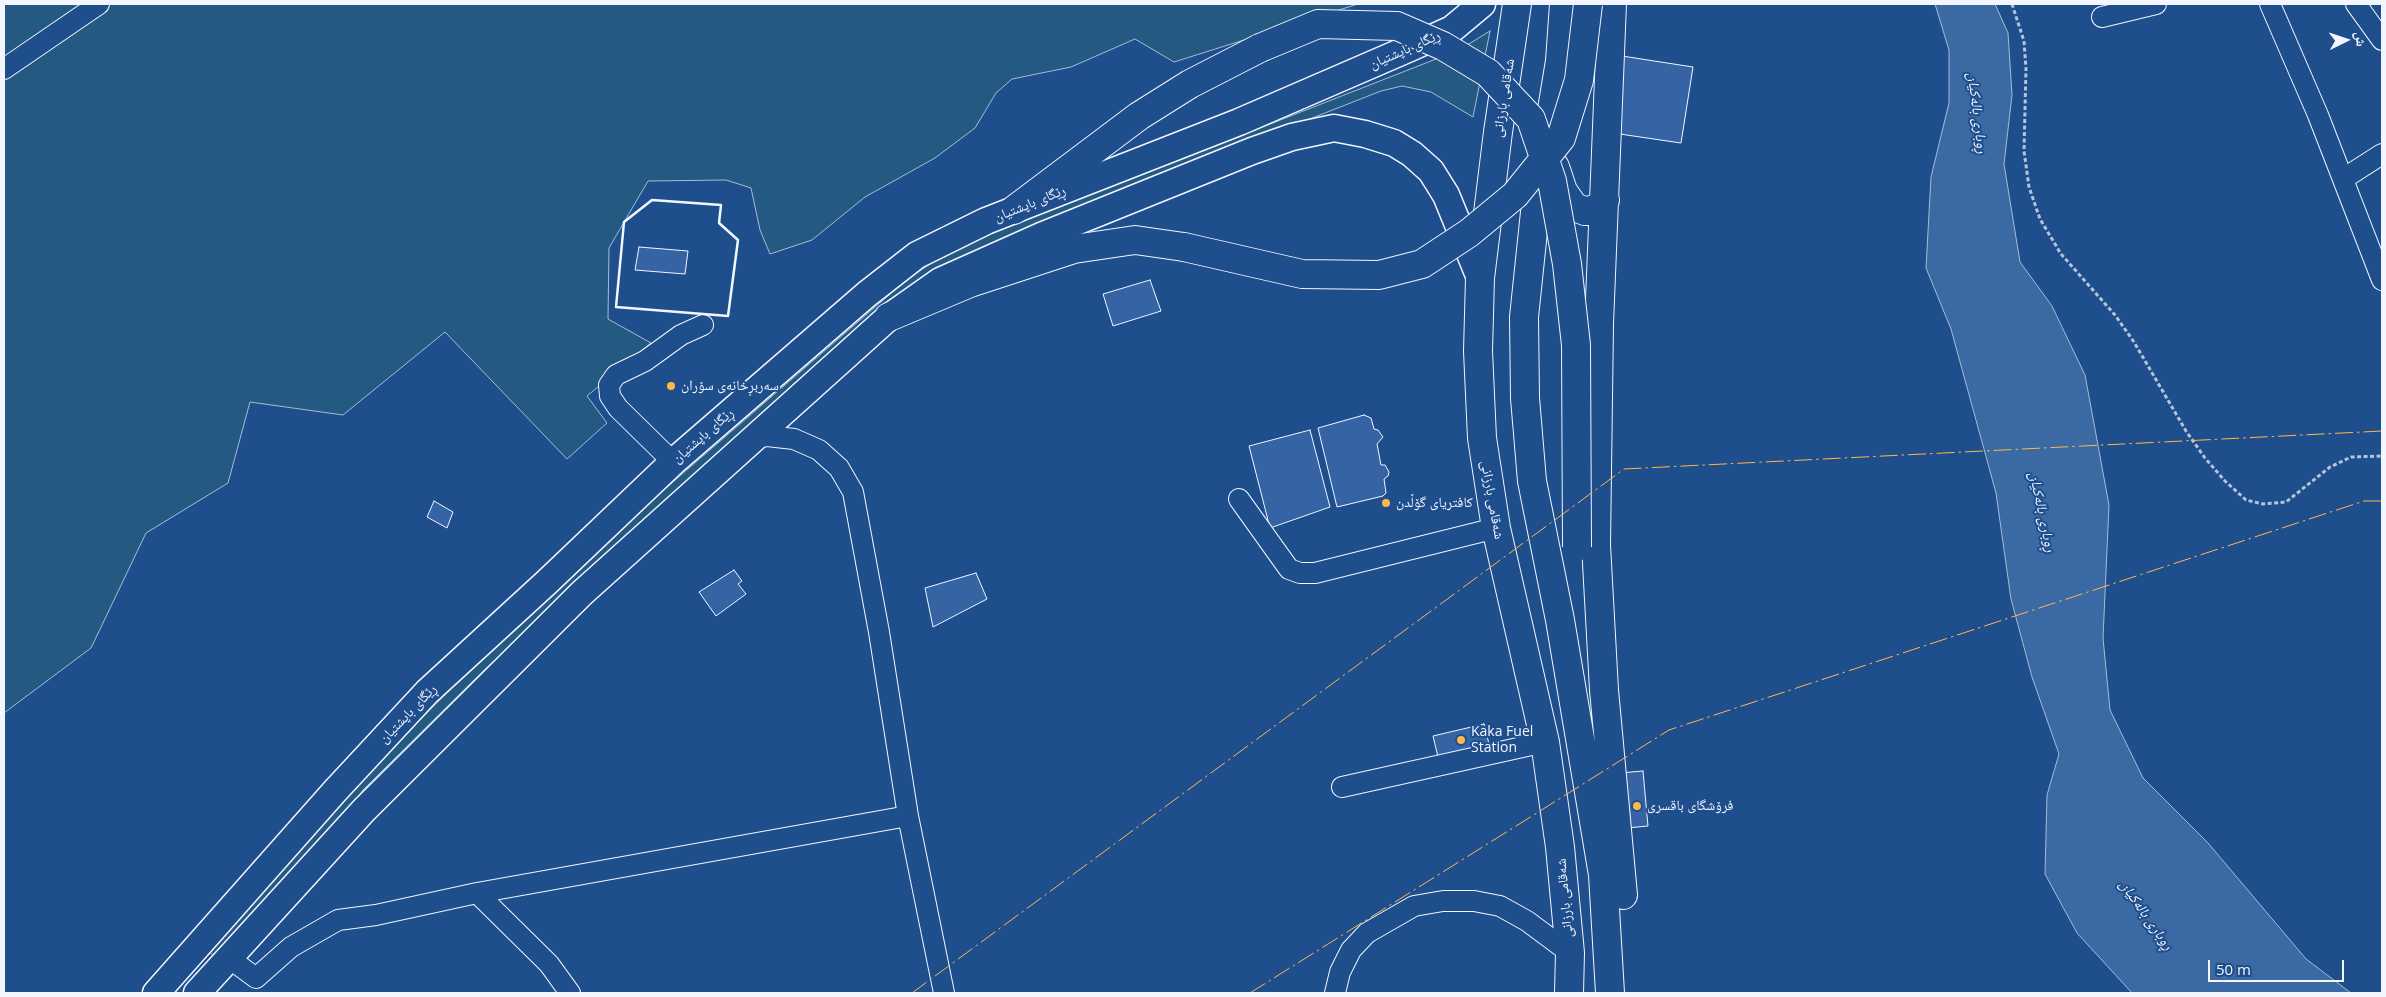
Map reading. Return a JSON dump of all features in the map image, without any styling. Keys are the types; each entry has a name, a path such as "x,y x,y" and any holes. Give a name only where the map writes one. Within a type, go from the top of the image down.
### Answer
{"highway":[{"name":"شەقامی بارزانی","path":"1518,4 1498,132 1480,278 1478,351 1482,438 1496,528 1545,742 1560,847 1570,954 1569,993"},
{"path":"1564,4 1560,60 1536,212 1524,317 1524,398 1532,481 1560,620 1603,875"},
{"path":"889,316 970,283 1074,249 1135,240 1184,247 1302,274 1379,275 1422,264 1469,233 1515,195 1561,138 1579,80 1588,4"},
{"path":"1609,980 1619,939 1623,910 1597,583 1598,382 1612,4"},
{"path":"1014,210 1139,116 1190,84 1260,48 1318,24 1397,26 1443,46 1488,73 1531,119 1552,181 1567,264 1576,344 1577,547 1603,875 1609,980"},
{"path":"1552,111 1552,146 1556,173 1563,191 1594,231 1603,260"},
{"path":"1574,207 1591,211 1605,200"}],"main road":[{"name":"ڕێگای باپشتیان","path":"156,993 335,791 427,692 548,582 673,462 867,294 917,255 986,221 1239,122 1410,48 1452,29 1482,4"},
{"path":"187,959 204,986 364,810 582,593 889,316 940,281 1041,236 1252,151 1292,137 1334,128 1365,134 1394,144 1412,154 1431,171 1446,195 1480,278"}],"street":[{"path":"4,69 99,4"},
{"path":"2102,18 2156,4"},
{"path":"2270,4 2343,179 2382,280"},
{"path":"2356,4 2382,40"},
{"path":"2343,179 2382,154"},
{"path":"673,462 618,408 610,396 609,385 616,375 645,361 681,335 703,325"},
{"path":"753,438 780,436 794,439 813,447 830,458 839,468 853,492 880,632 908,816 944,993"},
{"path":"1239,499 1289,569 1300,573 1315,573 1496,528"},
{"path":"1342,787 1545,742"},
{"path":"229,958 256,978 291,947 338,920 376,916 477,892 908,816"},
{"path":"477,892 549,964 570,993"},
{"path":"1336,993 1340,972 1351,950 1367,933 1414,906 1442,901 1474,900 1500,906 1527,921 1570,954"}],"path":[{"path":"2012,4 2024,42 2026,69 2024,151 2029,187 2040,219 2061,254 2115,315 2134,342 2186,432 2205,458 2225,481 2246,500 2263,504 2286,502 2330,467 2351,457 2382,456"}],"shaded area":[{"path":"4,4 1358,4 1174,62 1135,39 1071,67 1012,79 996,93 975,128 935,158 865,197 812,240 770,254 760,230 751,188 726,180 648,181 609,248 608,319 651,343 587,396 607,423 567,459 445,332 343,415 250,402 228,483 146,533 91,648 4,713"},
{"path":"1490,31 1473,117 1431,92 1402,86 1381,91 1004,239 948,263 920,282 580,581 481,673 363,790 344,816 217,961 210,952 389,750 470,670 614,533 911,276 940,258 987,235 1459,50"}],"water":[{"name":"ڕوباری بالەکیان","path":"1935,4 1995,4 2008,33 2012,95 2004,164 2020,262 2052,306 2085,375 2109,505 2103,638 2110,710 2143,778 2208,843 2306,959 2351,993 2132,993 2077,933 2045,874 2047,795 2059,754 2032,677 2011,599 1996,493 1951,329 1926,268 1931,177 1949,103 1949,50"}],"building":[{"path":"1622,56 1693,67 1681,143 1613,133"},
{"path":"639,247 688,251 685,274 635,270"},
{"path":"1150,280 1161,311 1113,326 1103,294"},
{"path":"1364,415 1371,418 1374,429 1378,430 1383,437 1377,444 1381,465 1385,465 1389,472 1388,476 1384,479 1386,493 1383,496 1337,507 1318,428"},
{"path":"1310,430 1330,507 1270,528 1249,446"},
{"path":"434,501 453,512 447,528 427,517"},
{"path":"734,570 742,581 738,584 746,594 716,616 699,592"},
{"path":"976,573 987,599 933,627 925,588"},
{"name":"Kaka Fuel Station","path":"1484,724 1489,744 1438,757 1433,736"},
{"path":"1643,771 1648,826 1627,828 1620,773"}],"wall":[{"path":"652,200 721,205 719,223 738,240 728,316 616,307 624,222 652,200"}],"power":[{"path":"912,993 1624,469 2382,431"},
{"path":"1250,993 1669,730 2364,501 2382,501"}],"place":[{"name":"سەربڕخانەی سۆران","path":"671,386"},
{"name":"کافتریای گۆڵدن","path":"1386,503"},
{"name":"Kaka Fuel Station","path":"1461,740"},
{"name":"فرۆشگای باقسری","path":"1637,806"}]}
